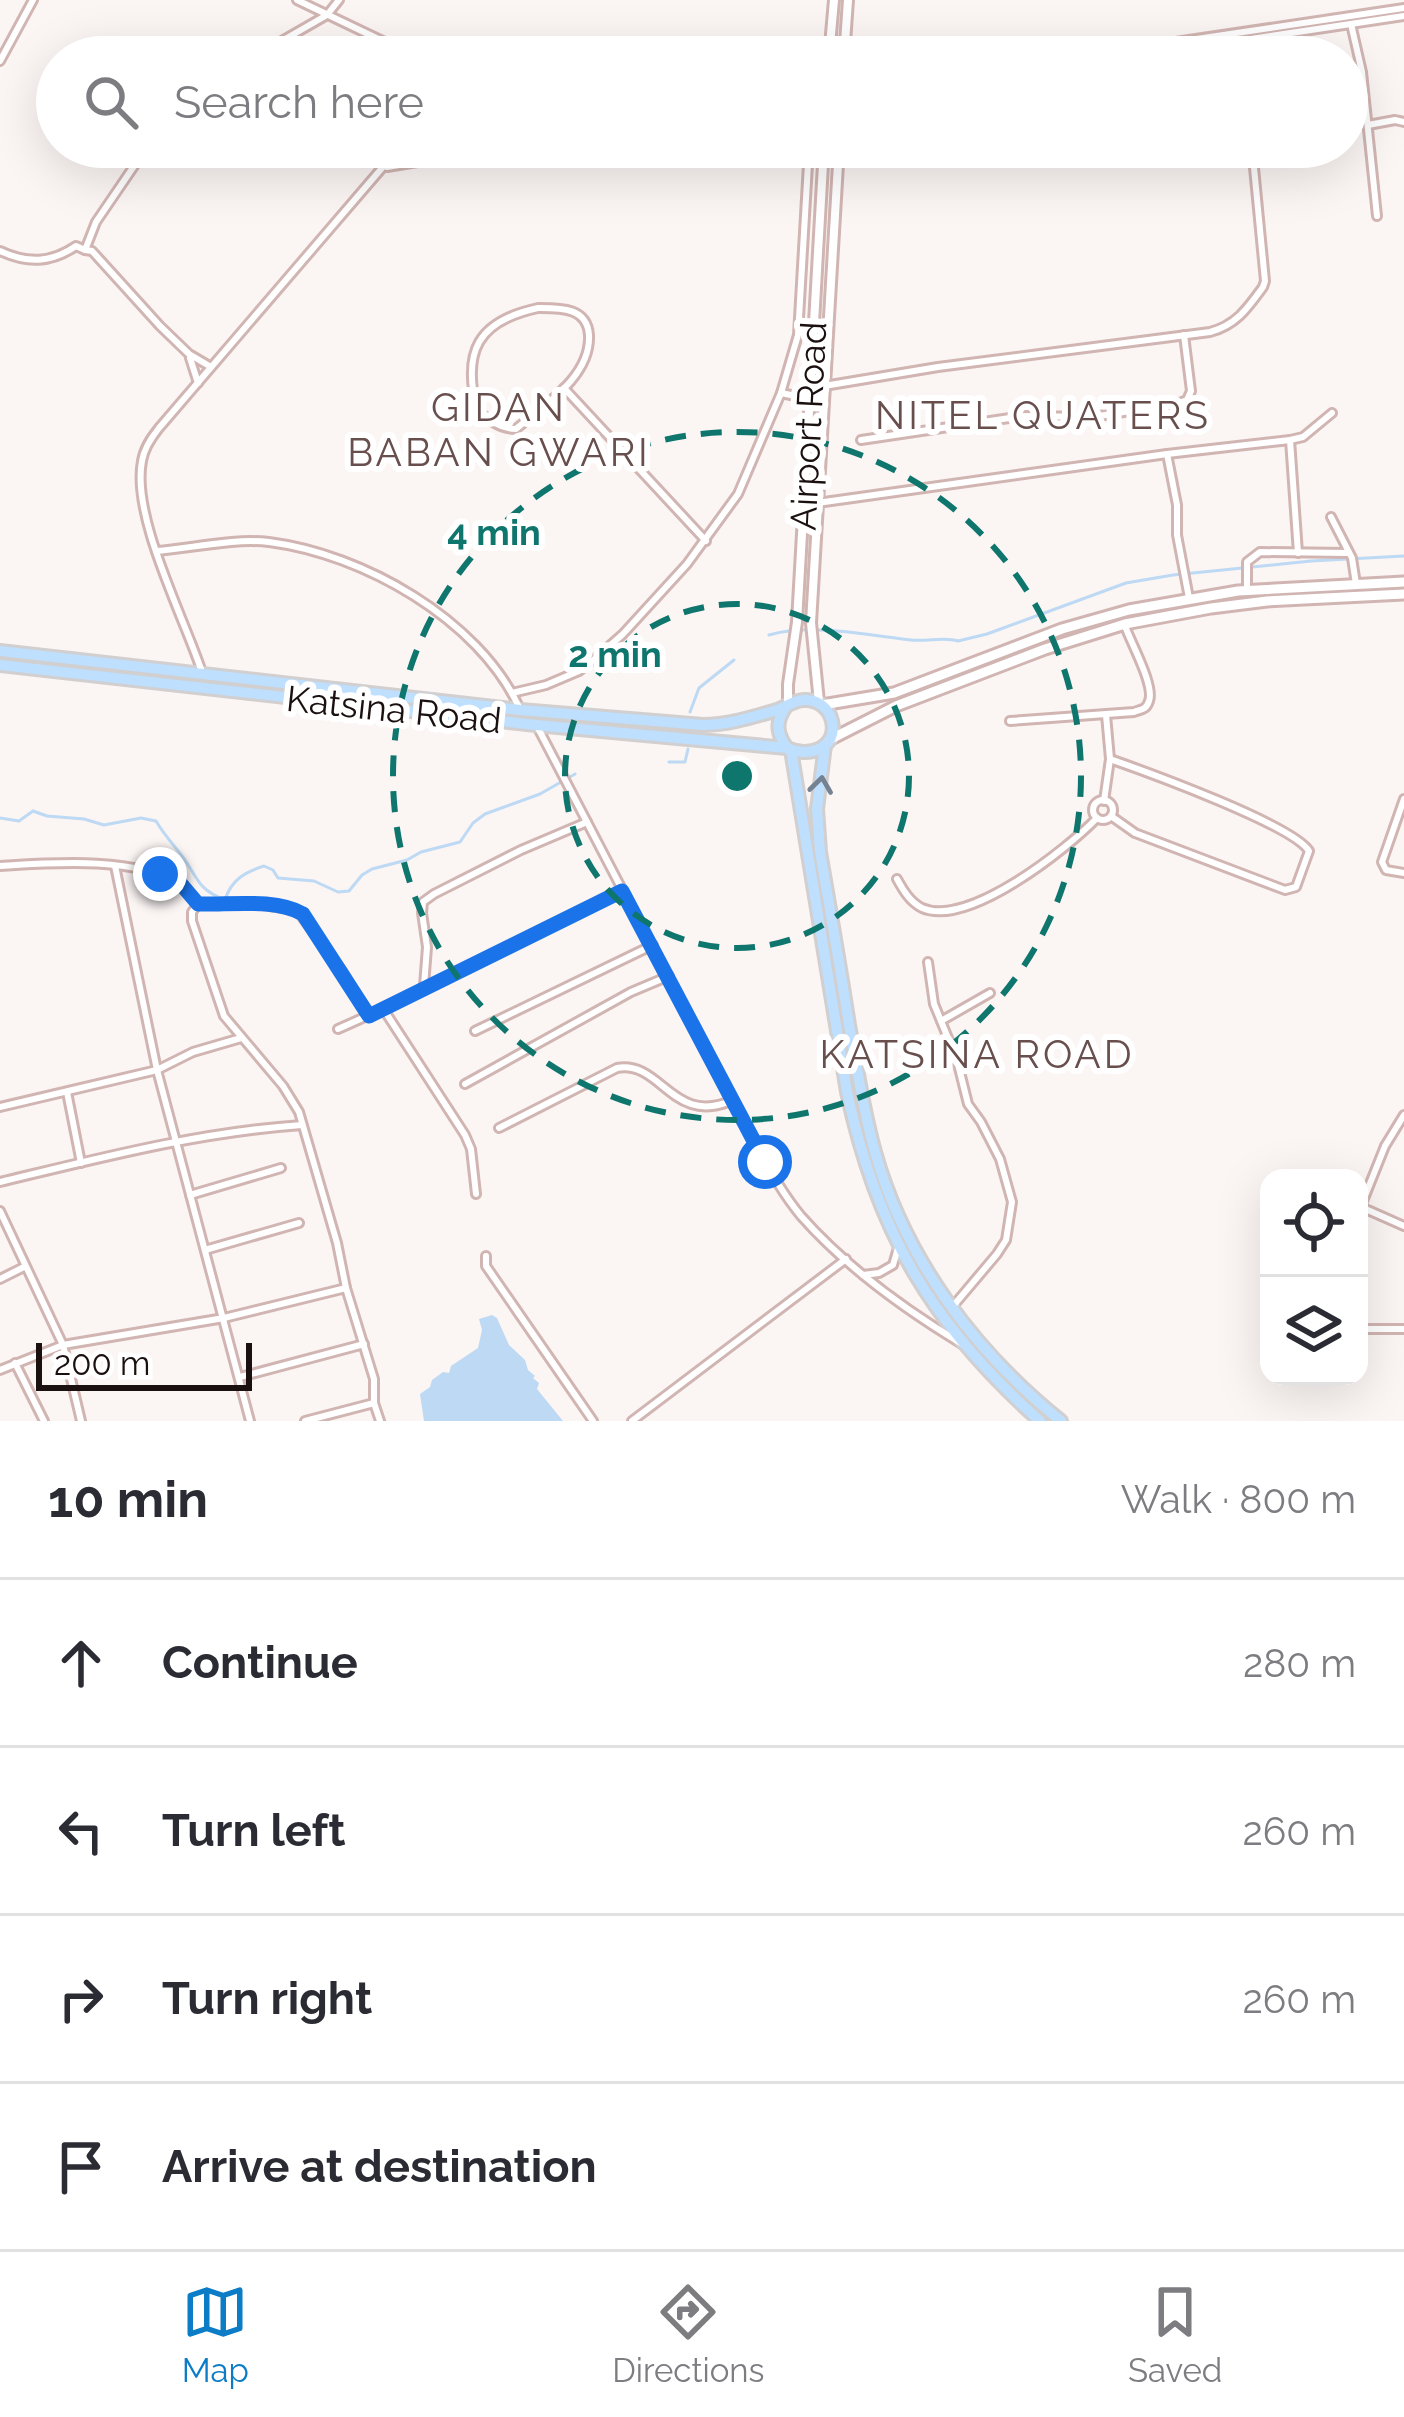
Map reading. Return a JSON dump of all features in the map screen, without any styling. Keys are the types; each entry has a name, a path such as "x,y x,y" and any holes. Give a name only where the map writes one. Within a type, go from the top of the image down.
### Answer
{"highway":[{"name":"Katsina Road","path":"0,651 520,710 716,725 787,706"},
{"name":"Katsina Road","path":"0,664 789,749"},
{"path":"1040,1421 988,1373 941,1316 898,1248 878,1202 855,1131 789,749 778,729 787,706 801,699 820,704 832,722 817,828 875,1154 925,1266 952,1308 989,1355 1061,1421"},
{"path":"789,749 807,754 827,743"}],"main road":[{"path":"820,704 894,693 1062,629 1130,610 1247,591 1404,582"},
{"path":"827,743 896,706 1125,624 1268,601 1404,594"}],"street":[{"path":"0,62 32,0"},
{"path":"297,0 372,36"},
{"path":"290,36 327,15 339,0"},
{"path":"831,36 834,0"},
{"path":"845,36 848,0"},
{"path":"1276,36 1404,12"},
{"path":"1229,36 1404,12"},
{"path":"1351,24 1354,36"},
{"path":"1377,215 1368,125 1404,122"},
{"path":"85,250 107,203 132,168"},
{"path":"202,688 203,673 157,551 142,493 143,454 152,437 382,168"},
{"path":"512,693 579,671 623,634 688,564 738,494 793,357 800,314 808,168"},
{"name":"Airport Road","path":"787,706 796,642 823,168"},
{"name":"Airport Road","path":"820,704 811,622 837,168"},
{"path":"824,386 1210,332 1235,322 1263,287 1254,168"},
{"path":"0,251 36,261 76,246 92,251 160,326 189,354 211,367"},
{"path":"538,308 570,309 582,316 589,329 588,352 564,388 516,429 492,422 477,410 473,394 472,363 481,337 513,314 538,308"},
{"path":"862,440 1023,416 1093,416 1179,404 1191,391 1184,335"},
{"path":"189,354 198,383"},
{"path":"564,388 706,541"},
{"path":"781,393 810,399"},
{"path":"818,503 1290,440 1303,436 1332,413"},
{"path":"1290,440 1298,553"},
{"path":"1167,454 1189,598"},
{"path":"1331,518 1351,558 1356,584"},
{"path":"157,551 265,542 345,561 422,602 463,632 520,710"},
{"path":"1247,591 1250,557 1260,551 1351,558"},
{"path":"1010,721 1142,710 1150,698 1147,680 1125,624"},
{"path":"1104,801 1111,759 1106,715"},
{"path":"536,725 751,1137 789,1199 863,1275 967,1348"},
{"path":"1111,759 1282,830 1306,844 1309,851 1296,886 1286,890 1135,833 1111,816"},
{"path":"1404,800 1382,862 1386,870 1404,873"},
{"path":"1104,801 1112,807 1111,816"},
{"path":"1097,818 1094,808 1104,801"},
{"path":"896,879 922,908 944,910 971,903 1010,886 1051,860 1097,818 1111,816"},
{"path":"424,987 424,902 521,850 587,822"},
{"path":"0,866 65,862 115,866 160,874 181,884 198,904 297,910 369,1016"},
{"path":"115,866 158,1070 250,1421"},
{"path":"338,1029 622,891"},
{"path":"198,904 192,921 224,1016 292,1098 302,1125 374,1379 380,1421"},
{"path":"475,1031 652,945"},
{"path":"928,962 934,1004 968,1103 1000,1159 1012,1202 1006,1240 952,1308"},
{"path":"465,1084 631,992 669,976"},
{"path":"941,1022 990,993"},
{"path":"384,1010 465,1136 476,1194"},
{"path":"0,1107 158,1070 193,1052 241,1038"},
{"path":"499,1128 616,1067 634,1067 674,1098 716,1108 733,1100"},
{"path":"67,1092 81,1163"},
{"path":"1368,1189 1404,1115"},
{"path":"0,1182 176,1140 302,1125"},
{"path":"190,1195 281,1168"},
{"path":"1368,1212 1404,1226"},
{"path":"0,1213 63,1345 81,1421"},
{"path":"205,1250 299,1223"},
{"path":"863,1275 893,1265 898,1248"},
{"path":"486,1256 486,1267 593,1421"},
{"path":"632,1421 846,1258"},
{"path":"0,1279 25,1266"},
{"path":"0,1370 63,1345 224,1318 346,1288"},
{"path":"1368,1329 1404,1329"},
{"path":"240,1377 364,1344"},
{"path":"15,1363 44,1421"},
{"path":"305,1421 374,1403"}],"water":[{"path":"492,1315 535,1376 537,1389 563,1421 424,1421 420,1394 478,1348 479,1319"}],"waterway":[{"path":"769,635 821,630 958,641 1126,583 1311,561 1404,556"},
{"path":"690,712 699,688 734,660"},
{"path":"669,762 685,762 688,749"},
{"path":"0,818 19,821 33,811 104,825 141,818 156,821 202,886 225,900 240,878 264,866 278,878 314,881 338,892 349,891 372,869 460,842 485,814 540,794 575,774"}],"district":[{"name":"NITEL QUATERS","path":"1043,415"},
{"name":"GIDAN BABAN GWARI","path":"499,430"},
{"name":"KATSINA ROAD","path":"977,1054"}],"route":[{"path":"160,874 181,884 198,904 288,907 303,914 369,1016 622,891 765,1162"}]}
